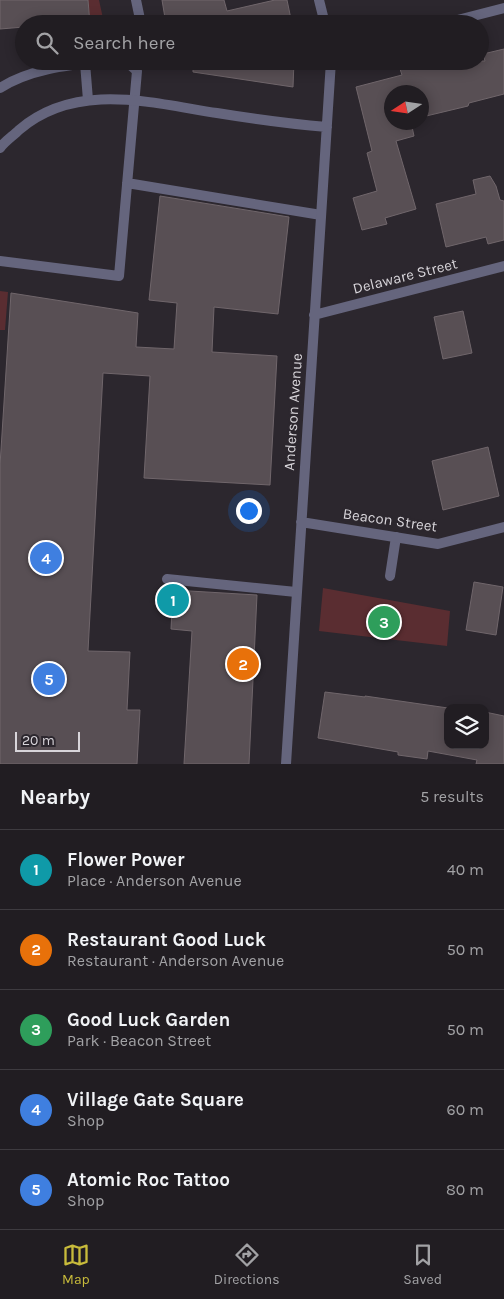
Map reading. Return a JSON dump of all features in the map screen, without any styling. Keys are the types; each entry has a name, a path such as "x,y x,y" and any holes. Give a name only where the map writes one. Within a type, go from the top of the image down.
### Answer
{"street":[{"path":"136,0 140,15"},
{"path":"319,0 323,15"},
{"path":"477,15 504,8"},
{"path":"0,88 9,82 44,70"},
{"path":"86,70 88,100"},
{"path":"0,261 119,276 138,70"},
{"name":"Anderson Avenue","path":"288,764 296,592 330,70"},
{"path":"0,148 28,123 58,107 88,100 119,98 284,124 327,127"},
{"path":"127,183 321,214"},
{"name":"Delaware Street","path":"314,315 504,266"},
{"name":"Beacon Street","path":"301,522 438,544 504,528"},
{"path":"390,576 396,537"},
{"path":"167,579 296,592"}],"shaded area":[{"path":"88,0 99,0 102,15 89,15"},
{"path":"0,291 8,292 5,330 0,330"},
{"path":"323,588 450,611 447,646 319,631"}],"building":[{"path":"0,0 88,0 89,15 15,15 15,28 0,29"},
{"path":"162,0 224,0 227,11 275,0 287,0 290,15 164,15"},
{"path":"504,49 504,94 469,103 468,106 429,115 429,85 384,85 384,130 413,130 414,136 396,141 416,209 385,218 387,224 362,230 353,198 377,191 367,153 372,151 356,87 402,75 400,70 489,70 489,53"},
{"path":"193,70 294,70 293,87 193,72"},
{"path":"490,176 496,186 500,200 504,201 504,240 488,244 486,237 446,247 436,204 476,194 473,180"},
{"path":"160,196 289,217 278,314 214,307 212,352 277,356 270,485 144,478 150,376 103,373 88,651 130,652 127,710 140,710 137,764 0,764 0,465 11,293 138,313 136,347 174,349 177,303 149,300"},
{"path":"463,311 472,353 443,359 434,317"},
{"path":"488,447 499,496 443,510 432,461"},
{"path":"474,582 503,587 496,635 466,630"},
{"path":"173,590 257,595 249,764 184,764 192,631 171,629"},
{"path":"325,692 444,707 444,749 489,749 489,713 504,716 504,764 476,764 477,760 428,751 427,759 398,755 398,752 318,738"}],"place":[{"name":"Village Gate Square","path":"46,558"},
{"name":"Flower Power","path":"173,600"},
{"name":"Good Luck Garden","path":"384,622"},
{"name":"Restaurant Good Luck","path":"243,664"},
{"name":"Atomic Roc Tattoo","path":"49,679"}]}
